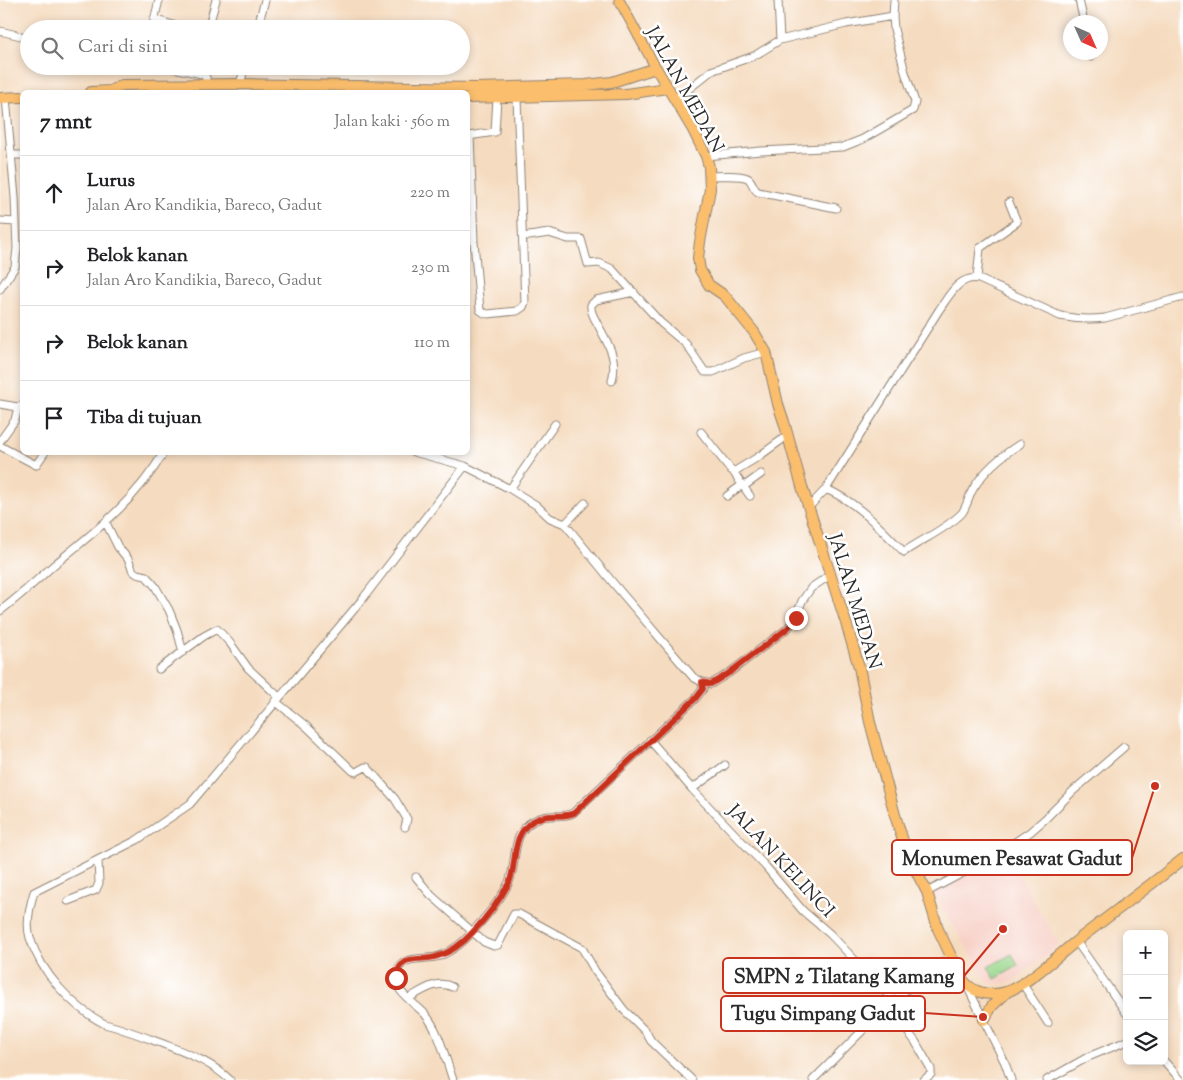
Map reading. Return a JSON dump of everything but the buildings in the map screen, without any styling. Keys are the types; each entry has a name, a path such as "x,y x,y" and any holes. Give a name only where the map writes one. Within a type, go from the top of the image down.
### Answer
{"highway":[{"name":"JALAN MEDAN","path":"656,68 693,130 706,156 711,176 698,258 700,270 709,285 725,296 754,332 766,352 787,436 808,508 859,667 870,722 907,854 927,892 938,929 967,986"},
{"path":"116,90 122,85 206,88 240,84 288,89 476,88 586,85 612,82 656,68"},
{"path":"470,98 626,94 667,88"},
{"path":"3,98 20,97"},
{"path":"984,1020 992,1006 1009,991 1022,984 1183,859"},
{"path":"967,986 976,991 989,994 1009,991"}],"main road":[{"name":"JALAN MEDAN","path":"619,0 656,68"}],"street":[{"path":"154,20 159,0"},
{"path":"210,20 216,0"},
{"path":"260,20 266,0"},
{"path":"778,0 780,40"},
{"path":"706,156 843,147 911,111 914,108 915,102 895,39 892,16 894,0"},
{"path":"1079,0 1082,15"},
{"path":"675,100 709,72 754,56 780,40 846,24 892,16"},
{"path":"0,31 20,36"},
{"path":"205,75 206,88"},
{"path":"240,84 242,75"},
{"path":"0,289 15,267 20,248 16,222 19,197 3,98"},
{"path":"470,136 495,131 497,98"},
{"path":"470,157 474,242 480,307 484,313 492,314 516,310 525,306 517,98"},
{"path":"12,155 20,155"},
{"path":"711,176 744,176 749,179 758,192 836,208"},
{"path":"977,278 980,248 1016,224 1009,202"},
{"path":"0,221 16,222"},
{"path":"523,237 549,233 568,239 581,239 588,264 599,263 611,268 662,322 686,344 705,372 713,372 744,358 766,352"},
{"path":"808,508 826,489 939,310 961,282 969,278 977,278 1060,316 1072,318 1105,318 1183,297"},
{"path":"612,381 614,356 592,313 590,305 596,300 634,292"},
{"path":"0,404 20,407 15,420 0,441"},
{"path":"510,489 555,424"},
{"path":"701,432 732,470 750,496"},
{"path":"732,470 736,471 787,436"},
{"path":"826,489 859,508 904,552 962,513 972,490 993,462 1020,444"},
{"path":"0,446 36,465 42,455"},
{"path":"0,611 124,506 162,455"},
{"path":"425,455 465,466 510,489 536,505 550,518 565,524 693,677 702,682 711,684 729,673 788,628 796,618 802,601 811,588 830,575"},
{"path":"230,1080 214,1066 190,1054 105,1024 94,1018 73,1001 46,969 30,937 29,908 34,892 137,840 190,804 361,601 465,466"},
{"path":"727,496 761,474"},
{"path":"565,524 585,502"},
{"path":"106,522 118,547 128,559 133,571 148,578 155,586 169,610 183,652"},
{"path":"159,669 204,636 217,629 248,668 277,699 354,772 364,766 367,767 402,809 407,819 405,826"},
{"path":"453,1080 444,1050 428,1018 400,990 396,982 397,973 402,964 409,960 432,958 443,954 462,942 473,932 502,895 508,883 512,874 516,841 525,828 533,820 542,817 549,815 568,816 574,813 696,698 703,689 702,682"},
{"name":"JALAN KELINCI","path":"650,740 692,789 766,867 803,911 830,934 893,1000"},
{"path":"927,892 993,856 1030,832 1073,791 1124,747"},
{"path":"692,789 725,765"},
{"path":"68,901 96,890 99,883 98,860"},
{"path":"416,877 431,895 484,942 494,946 498,945 514,914 518,914 582,948 595,971 624,1010 646,1032 651,1041 692,1080"},
{"path":"1076,941 1123,1008"},
{"path":"812,1080 893,1000 951,956"},
{"path":"409,998 429,987 442,984 452,987"},
{"path":"1022,984 1048,1022"},
{"path":"967,986 1011,1080"},
{"path":"887,1006 915,1041 931,1069 931,1074 924,1080"},
{"path":"1047,1080 1088,1057 1123,1043"},
{"path":"1168,1065 1181,1080"}],"shaded area":[{"path":"1005,851 1059,945 1014,981 994,984 987,981 933,891"}],"green space":[{"path":"1012,954 1018,966 995,979 988,967"}],"place":[{"name":"Monumen Pesawat Gadut","path":"1155,786"},
{"name":"SMPN 2 Tilatang Kamang","path":"1003,929"},
{"name":"Tugu Simpang Gadut","path":"983,1017"}],"route":[{"path":"396,978 399,968 405,962 432,958 443,954 462,942 473,932 502,895 512,874 516,841 533,820 549,815 568,816 574,813 696,698 703,689 702,682 711,684 729,673 788,628 796,618"}]}
